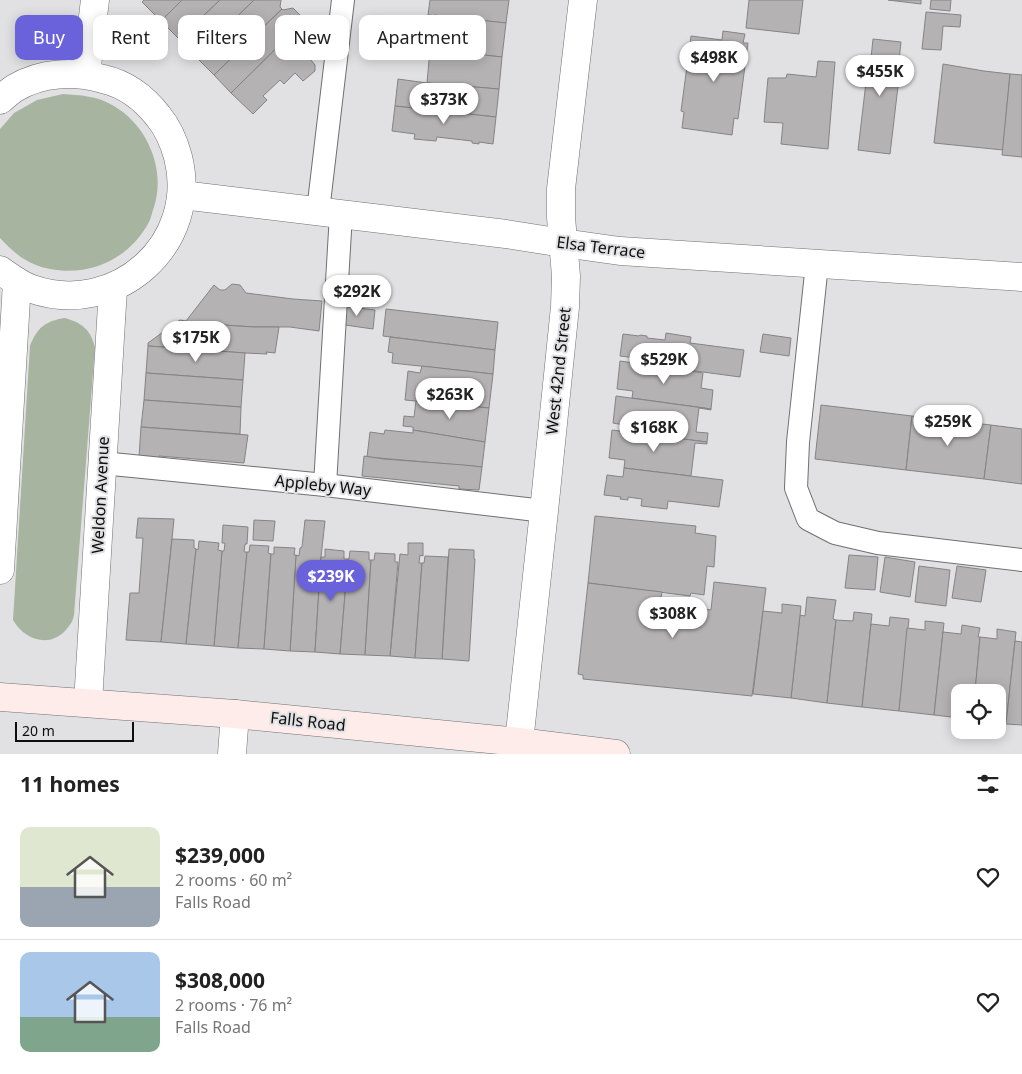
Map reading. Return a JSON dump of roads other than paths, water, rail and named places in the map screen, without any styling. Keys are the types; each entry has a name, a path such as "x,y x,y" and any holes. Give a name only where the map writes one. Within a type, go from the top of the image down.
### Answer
{"main road":[{"name":"Falls Road","path":"0,697 235,714 519,742 616,754"}],"street":[{"path":"86,74 95,0"},
{"name":"West 42nd Street","path":"519,742 565,307 566,276 561,217 562,189 583,0"},
{"path":"0,100 16,88 38,78 62,74 86,74 110,80 131,91 150,106 165,125 175,147 181,170 182,194 177,218 167,240 153,260 134,276 113,288 88,295 63,296 31,289 8,276 0,570"},
{"name":"Elsa Terrace","path":"182,194 506,234 620,251 1022,277"},
{"name":"Weldon Avenue","path":"88,703 113,288"},
{"path":"232,754 235,714"}],"lane":[{"path":"325,485 330,212 343,0"},
{"path":"817,264 798,442 796,488 808,519 835,533 878,543 1022,560"},
{"name":"Appleby Way","path":"102,463 325,485 544,511"}]}
